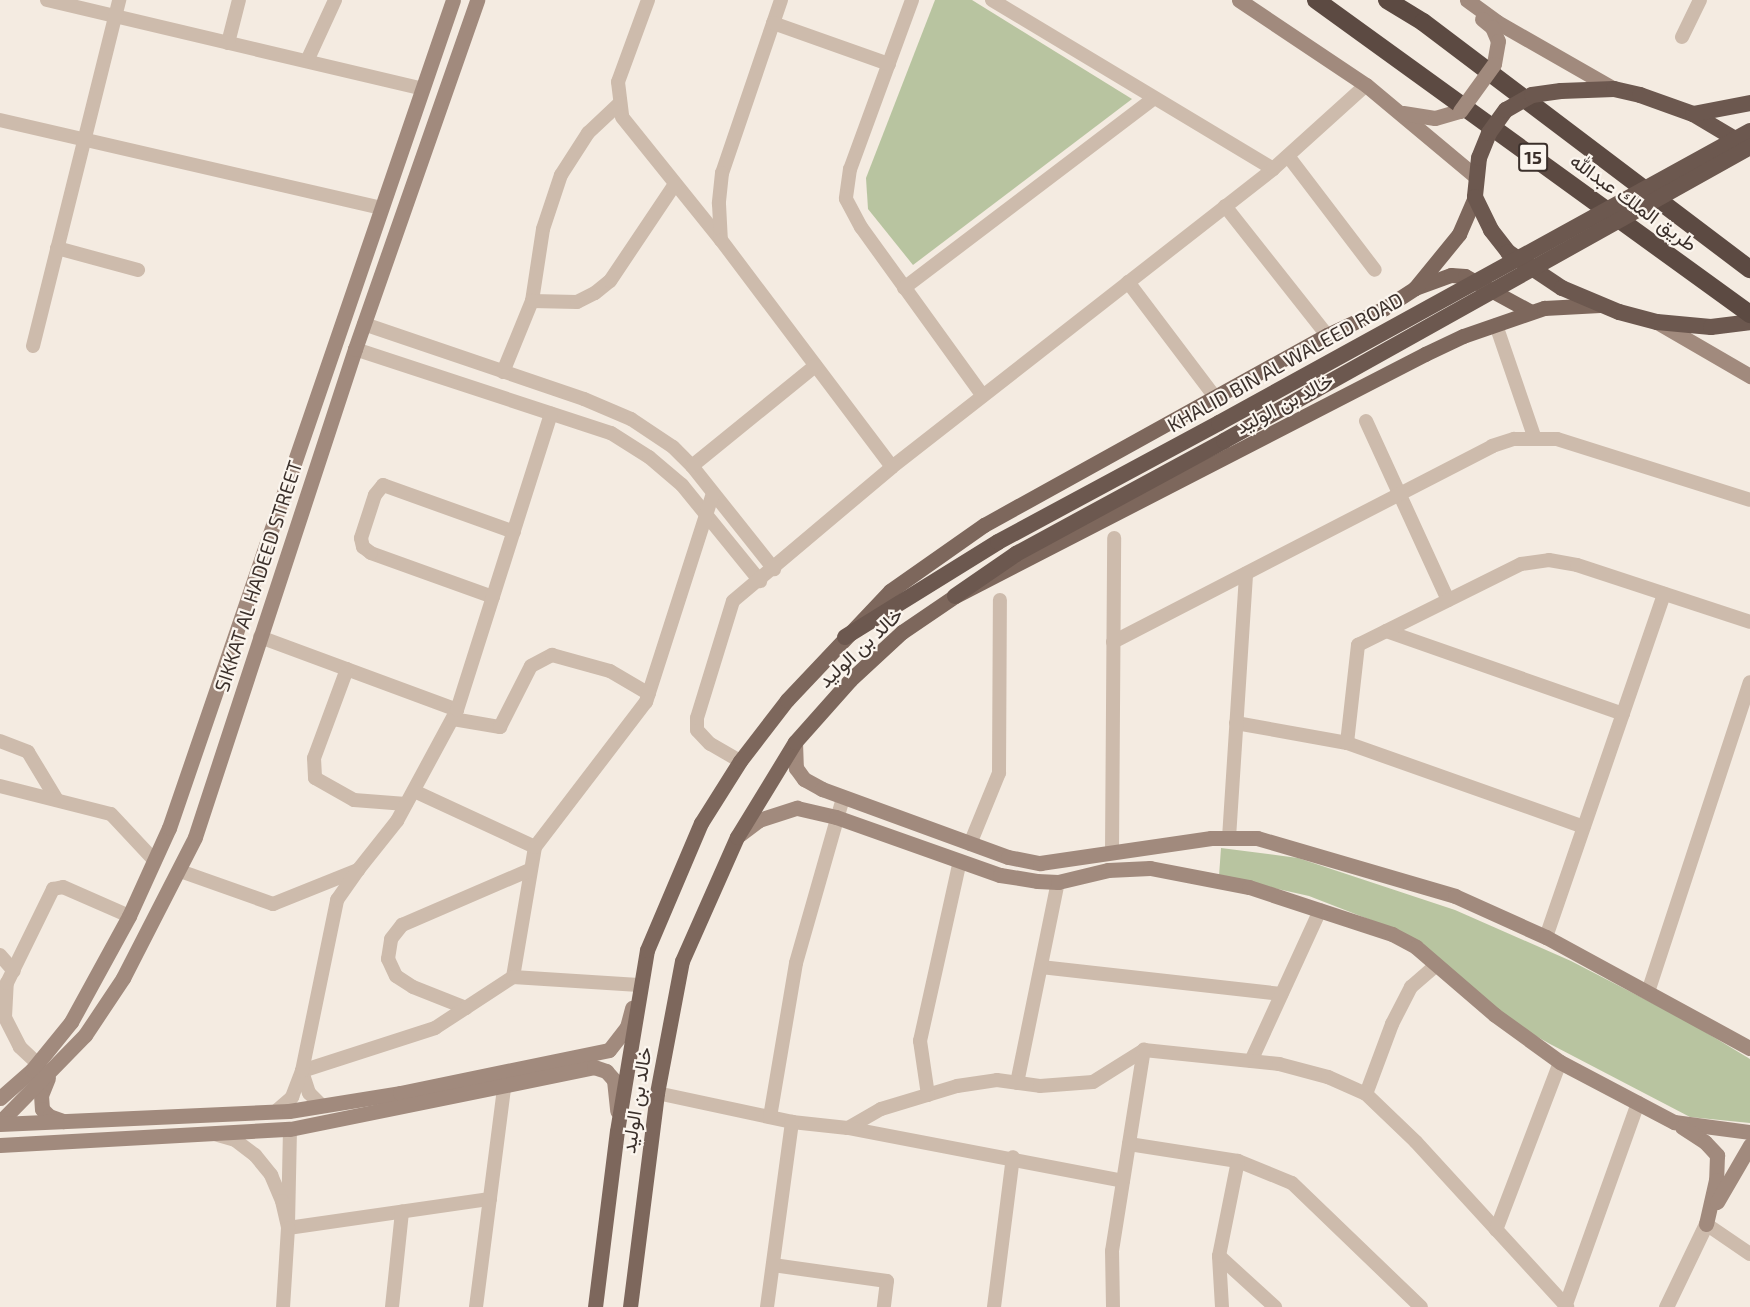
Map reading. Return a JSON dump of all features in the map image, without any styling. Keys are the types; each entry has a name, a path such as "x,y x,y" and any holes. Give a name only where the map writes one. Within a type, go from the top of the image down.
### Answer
{"highway":[{"name":"طريق الملك عبدالله","path":"1316,0 1746,321"},
{"name":"طريق الملك عبدالله","path":"1387,0 1423,22 1750,269"},
{"name":"خالد بن الوليد","path":"1746,321 1657,322 1600,305 1562,288 1508,252 1491,230 1475,197 1475,176 1489,133 1506,110 1532,95 1561,91 1614,89 1694,114 1750,148"},
{"name":"خالد بن الوليد","path":"1694,114 1750,103"},
{"name":"KHALID BIN AL WALEED ROAD","path":"845,637 998,542 1750,131"},
{"name":"KHALID BIN AL WALEED ROAD","path":"955,596 1016,554 1750,148"}],"main road":[{"name":"SIKKAT AL HADEED STREET","path":"0,1098 38,1064 71,1023 129,916 155,861 453,0"},
{"name":"SIKKAT AL HADEED STREET","path":"0,1123 50,1075 85,1035 123,978 180,871 195,837 355,349 477,0"},
{"path":"1239,0 1366,85 1475,176"},
{"path":"1397,111 1425,118 1460,111 1494,63 1499,49 1496,34 1466,0"},
{"path":"1466,0 1497,22 1614,89"},
{"name":"خالد بن الوليد","path":"596,1307 617,1131 639,985 647,950 701,823 740,761 845,637 890,591 952,545 1327,335 1383,309 1415,288 1459,234 1475,197"},
{"path":"1415,288 1450,275 1465,276 1531,312"},
{"name":"خالد بن الوليد","path":"630,1307 657,1093 682,960 737,837 795,742 850,680 902,632 955,596 1425,354 1531,312 1561,306 1600,305"},
{"path":"1657,322 1750,376"},
{"path":"795,742 796,768 804,779 843,798 970,844 1040,863 1112,851 1229,838 1257,838 1325,855 1455,896 1546,937 1750,1048"},
{"path":"737,837 759,820 781,810 797,808 836,817 1000,875 1058,882 1108,870 1150,868 1209,876 1392,934 1416,947 1495,1015 1560,1062 1674,1122 1705,1142 1717,1155 1716,1180 1706,1224"},
{"path":"0,1123 69,1123 275,1112 322,1106 609,1050 627,1027 639,985"},
{"path":"0,1145 290,1129 504,1088 594,1067 606,1071 614,1080 617,1131"},
{"path":"50,1075 40,1095 42,1109 49,1116 69,1123"},
{"path":"1674,1122 1750,1132"},
{"path":"1706,1224 1736,1165 1750,1145"}],"street":[{"path":"47,0 423,89"},
{"path":"33,346 119,0"},
{"path":"228,43 238,0"},
{"path":"307,61 335,0"},
{"path":"648,0 618,82 622,117 721,240 892,467"},
{"path":"721,240 719,204 722,173 781,0"},
{"path":"912,0 850,169 846,199 861,227 983,396"},
{"path":"992,0 1273,169"},
{"path":"1682,37 1700,0"},
{"path":"774,23 889,64"},
{"path":"740,761 710,744 697,730 698,718 733,601 760,581 892,467 1273,169 1366,85"},
{"path":"904,288 1154,98"},
{"path":"503,372 526,308 532,301 543,229 561,175 588,133 620,103"},
{"path":"0,120 382,208"},
{"path":"1288,156 1375,270"},
{"path":"532,301 578,302 595,293 609,281 675,184"},
{"path":"1225,206 1327,335"},
{"path":"57,248 138,270"},
{"path":"1128,282 1215,397"},
{"path":"364,324 631,419 673,447 692,466 774,569"},
{"path":"1496,325 1534,436"},
{"path":"355,349 611,433 649,457 682,485 760,581"},
{"path":"692,466 815,366"},
{"path":"275,1112 292,1097 302,1071 337,900 406,804 455,714 551,414"},
{"path":"1366,421 1448,600"},
{"path":"1113,642 1400,496 1492,446 1534,436 1557,439 1750,500"},
{"path":"493,597 371,553 363,548 361,538 375,495 383,485 514,532"},
{"path":"513,977 530,870 536,848 649,694 713,493"},
{"path":"1112,851 1114,538"},
{"path":"1347,743 1358,645 1521,564 1549,560 1750,622"},
{"path":"1229,838 1246,574"},
{"path":"1546,937 1664,594"},
{"path":"970,844 999,773 1000,600"},
{"path":"1386,631 1623,714"},
{"path":"260,637 347,669 455,714 501,727 531,666 552,655 610,671 649,694"},
{"path":"347,669 314,758 315,778 354,800 406,804"},
{"path":"1648,992 1750,682"},
{"path":"1236,723 1347,743 1584,828"},
{"path":"0,741 27,752 57,800"},
{"path":"0,786 111,814 155,861"},
{"path":"414,790 536,848"},
{"path":"770,1117 796,963 843,798"},
{"path":"928,1095 920,1041 960,861"},
{"path":"180,871 273,904 358,870"},
{"path":"466,1008 413,987 396,976 388,958 390,939 402,925 530,870"},
{"path":"1017,1083 1058,882"},
{"path":"38,1064 20,1047 5,1017 7,983 53,889 63,887 129,916"},
{"path":"1251,1061 1320,910"},
{"path":"0,955 14,971"},
{"path":"1366,1094 1392,1024 1411,987 1436,965"},
{"path":"1041,968 1281,994"},
{"path":"302,1071 435,1028 513,977 639,985"},
{"path":"0,1026 13,1034"},
{"path":"848,1128 881,1109 967,1084 997,1080 1040,1086 1093,1082 1144,1050 1251,1061 1328,1077 1366,1094 1566,1306 1638,1103"},
{"path":"1113,1307 1112,1251 1144,1050"},
{"path":"1496,1230 1560,1062"},
{"path":"302,1071 309,1093 322,1106"},
{"path":"476,1307 504,1088"},
{"path":"657,1093 792,1122 848,1128 1013,1157 1123,1181"},
{"path":"767,1307 792,1122"},
{"path":"283,1307 288,1228 290,1129"},
{"path":"207,1133 235,1140 255,1155 270,1175 288,1228"},
{"path":"1129,1144 1238,1161 1293,1183 1421,1307"},
{"path":"994,1307 1013,1157"},
{"path":"1222,1307 1219,1256 1238,1161"},
{"path":"288,1228 490,1199"},
{"path":"392,1307 402,1212"},
{"path":"1666,1307 1706,1224 1750,1254"},
{"path":"1219,1256 1275,1307"},
{"path":"773,1265 887,1281 884,1307"}],"green space":[{"path":"935,0 972,0 1132,99 913,265 868,209 866,178"},
{"path":"1221,848 1298,858 1455,910 1571,961 1687,1021 1750,1059 1750,1123 1690,1117 1550,1044 1504,1018 1404,933 1309,896 1219,876"}]}
